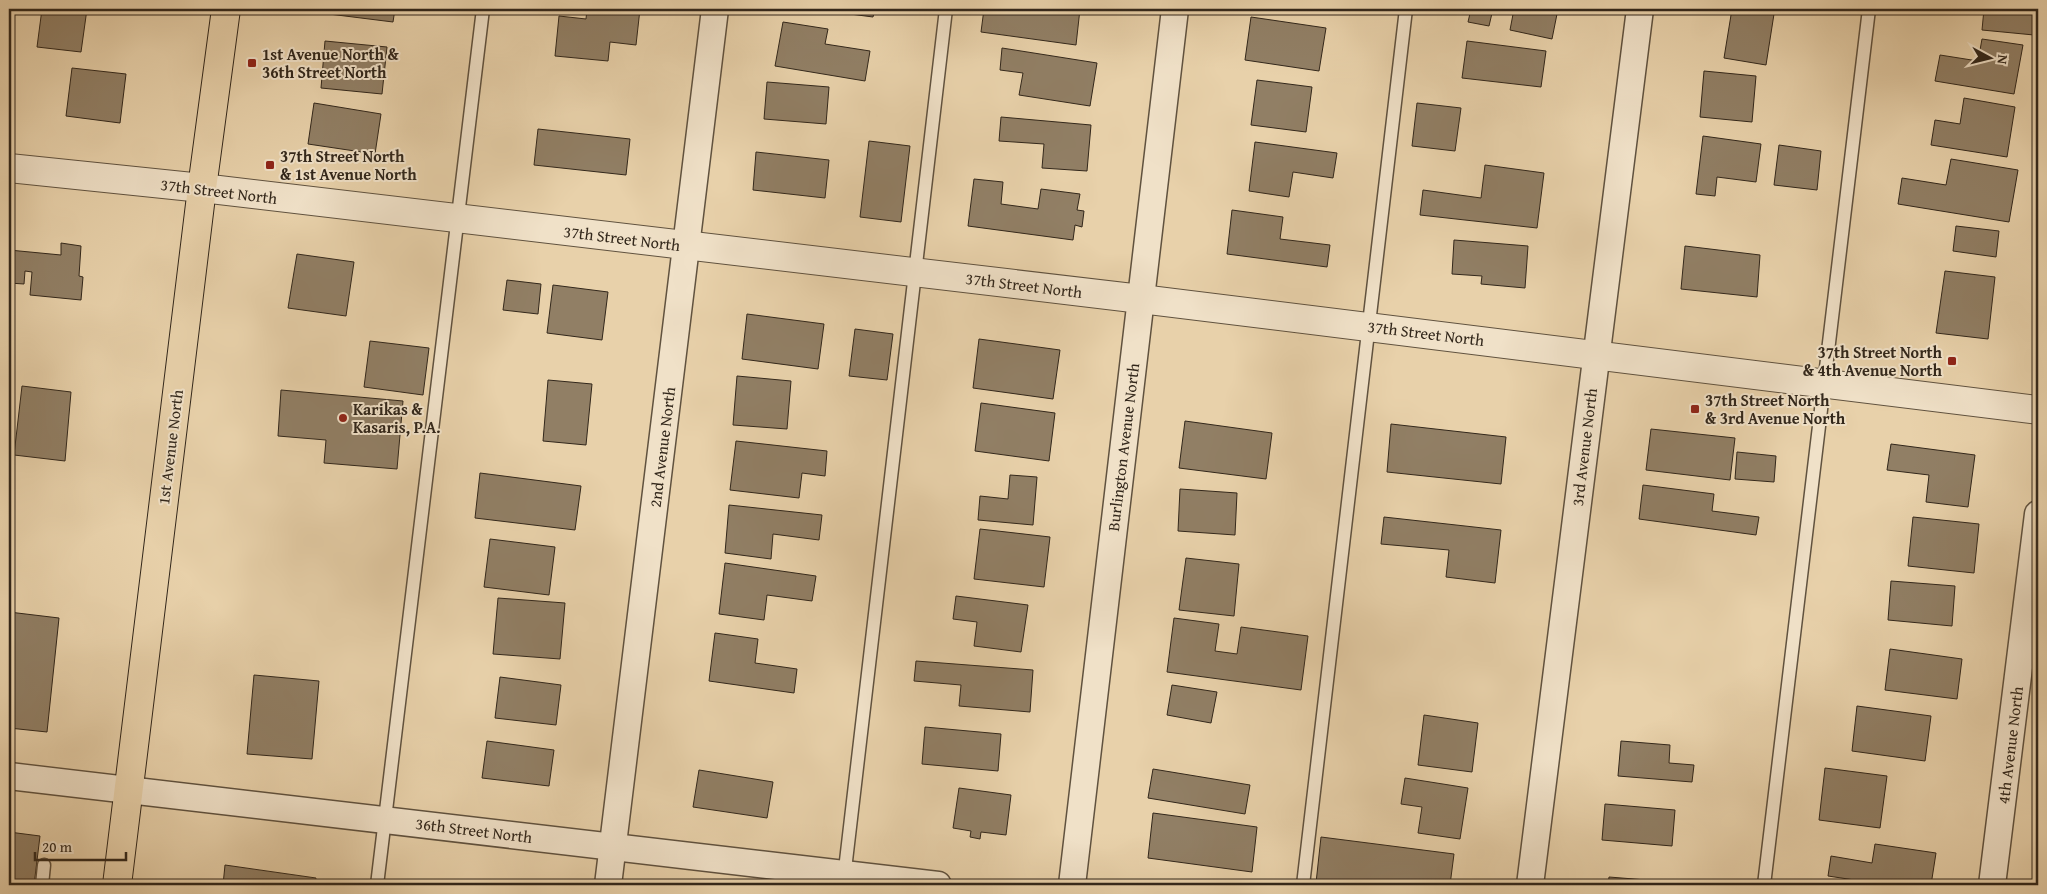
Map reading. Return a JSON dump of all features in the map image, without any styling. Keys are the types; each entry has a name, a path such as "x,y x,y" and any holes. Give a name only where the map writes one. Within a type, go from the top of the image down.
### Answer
{"main road":[{"name":"1st Avenue North","path":"117,885 202,188 226,9"}],"street":[{"name":"2nd Avenue North","path":"608,885 716,9"},
{"name":"Burlington Avenue North","path":"1072,885 1175,9"},
{"name":"3rd Avenue North","path":"1530,885 1595,354 1640,9"},
{"name":"37th Street North","path":"9,168 202,188 1369,326 2038,410"},
{"name":"4th Avenue North","path":"1992,885 2038,514"},
{"name":"36th Street North","path":"9,776 612,847 844,880 938,885"}],"lane":[{"path":"377,885 483,9"},
{"path":"844,880 946,9"},
{"path":"1304,885 1406,9"},
{"path":"1764,885 1869,9"},
{"path":"42,885 44,865"}],"building":[{"path":"42,9 87,9 81,52 37,47"},
{"path":"329,9 395,9 393,22 329,14"},
{"path":"587,9 640,9 636,45 610,42 608,61 555,56 559,16 586,19"},
{"path":"812,9 875,9 873,17"},
{"path":"984,9 1080,9 1076,45 981,32"},
{"path":"1471,9 1493,9 1489,26 1468,22"},
{"path":"1514,9 1558,9 1552,39 1510,30"},
{"path":"1732,9 1774,14 1766,65 1724,58"},
{"path":"1984,9 2036,9 2034,35 1982,30"},
{"path":"1251,17 1326,28 1319,71 1245,60"},
{"path":"783,22 828,29 825,44 870,51 865,81 775,66"},
{"path":"1982,39 2023,45 2014,94 1935,81 1940,55 1978,61"},
{"path":"325,41 387,47 382,94 321,88"},
{"path":"1467,41 1546,51 1541,87 1462,78"},
{"path":"1002,48 1097,63 1090,106 1019,95 1023,73 1000,70"},
{"path":"72,68 126,74 120,123 66,116"},
{"path":"1704,71 1756,76 1752,122 1700,117"},
{"path":"1257,80 1312,87 1306,132 1251,125"},
{"path":"767,82 829,87 826,124 764,119"},
{"path":"1964,98 2015,107 2007,157 1931,145 1935,120 1960,124"},
{"path":"314,103 381,114 375,154 308,144"},
{"path":"1417,103 1461,108 1455,151 1412,146"},
{"path":"1001,117 1091,125 1087,171 1042,168 1044,144 999,141"},
{"path":"538,129 630,139 626,175 534,165"},
{"path":"1703,136 1761,144 1756,182 1717,177 1715,196 1696,194"},
{"path":"869,141 910,146 901,222 860,217"},
{"path":"1255,142 1337,153 1333,178 1293,172 1289,197 1249,191"},
{"path":"1779,145 1821,151 1817,190 1774,185"},
{"path":"756,152 829,160 825,198 753,190"},
{"path":"1951,159 2018,170 2009,222 1898,204 1902,178 1946,185"},
{"path":"1485,165 1544,173 1537,228 1420,215 1423,190 1481,198"},
{"path":"974,179 1003,182 1001,204 1038,209 1041,189 1080,194 1077,210 1084,211 1082,227 1075,225 1073,240 968,226"},
{"path":"1232,210 1283,217 1280,239 1330,245 1327,267 1227,254"},
{"path":"1956,226 1999,231 1996,257 1953,251"},
{"path":"1454,240 1528,246 1525,288 1481,284 1482,276 1452,274"},
{"path":"61,243 81,246 79,276 83,277 81,300 30,295 32,272 25,271 24,284 9,283 9,250 61,255"},
{"path":"1685,246 1760,255 1757,297 1681,289"},
{"path":"297,254 354,262 346,316 288,308"},
{"path":"1945,271 1995,277 1988,339 1936,333"},
{"path":"507,280 541,284 538,314 503,310"},
{"path":"553,285 608,292 602,340 547,333"},
{"path":"747,314 824,324 818,369 742,359"},
{"path":"855,329 893,334 887,380 849,376"},
{"path":"979,339 1060,350 1053,399 973,388"},
{"path":"370,341 429,348 423,395 364,387"},
{"path":"737,376 791,381 787,429 733,425"},
{"path":"548,380 592,384 586,445 543,441"},
{"path":"22,386 71,392 65,461 14,455"},
{"path":"281,390 403,401 397,469 324,463 326,440 278,436"},
{"path":"981,403 1055,413 1049,461 975,451"},
{"path":"1185,421 1272,433 1266,479 1179,468"},
{"path":"1391,424 1506,437 1501,484 1387,472"},
{"path":"1651,429 1735,438 1730,480 1646,470"},
{"path":"736,441 827,451 825,476 802,473 799,498 730,490"},
{"path":"1891,444 1975,455 1968,507 1926,502 1929,475 1887,470"},
{"path":"1737,452 1776,456 1774,482 1735,479"},
{"path":"480,473 581,486 575,530 475,518"},
{"path":"1010,475 1037,477 1033,525 978,520 980,496 1008,499"},
{"path":"1643,485 1714,494 1712,511 1759,517 1756,535 1639,519"},
{"path":"1180,489 1237,493 1235,535 1178,531"},
{"path":"729,505 822,515 819,540 773,534 771,559 725,553"},
{"path":"1384,517 1501,530 1495,583 1446,577 1449,550 1381,544"},
{"path":"1913,517 1979,524 1974,573 1908,566"},
{"path":"980,529 1050,537 1044,587 974,579"},
{"path":"490,539 555,547 549,595 484,587"},
{"path":"1186,558 1239,564 1234,616 1179,610"},
{"path":"725,563 816,576 812,601 767,595 764,620 719,614"},
{"path":"1891,581 1955,586 1952,626 1888,620"},
{"path":"956,596 1028,605 1021,652 974,646 977,622 953,619"},
{"path":"498,598 565,603 560,659 493,654"},
{"path":"9,612 59,618 47,732 9,728"},
{"path":"1174,618 1219,624 1215,651 1237,654 1241,627 1308,636 1301,690 1167,672"},
{"path":"715,633 758,639 755,663 797,669 794,693 709,681"},
{"path":"1890,649 1962,659 1957,699 1885,690"},
{"path":"916,661 1033,670 1030,712 959,706 961,685 914,681"},
{"path":"254,675 319,681 312,759 247,754"},
{"path":"500,677 561,685 556,725 495,718"},
{"path":"1172,685 1217,692 1211,723 1167,715"},
{"path":"1857,706 1931,716 1925,761 1852,751"},
{"path":"1424,715 1478,723 1472,772 1418,765"},
{"path":"925,727 1001,734 998,771 922,764"},
{"path":"487,741 554,750 549,786 482,778"},
{"path":"1621,741 1670,745 1669,763 1694,765 1692,782 1618,776"},
{"path":"1825,768 1887,776 1880,828 1819,820"},
{"path":"1153,769 1250,785 1245,814 1148,798"},
{"path":"699,770 773,782 767,818 693,807"},
{"path":"1405,778 1468,788 1460,839 1418,833 1422,807 1401,804"},
{"path":"959,788 1011,795 1006,835 981,832 980,839 970,837 971,831 953,828"},
{"path":"1605,804 1675,810 1672,846 1602,840"},
{"path":"1153,813 1257,827 1252,872 1148,858"},
{"path":"9,832 40,836 34,885 9,885"},
{"path":"1321,837 1454,854 1450,885 1335,885 1316,883"},
{"path":"1875,844 1936,853 1931,885 1888,885 1828,876 1831,856 1872,863"},
{"path":"225,865 316,878 315,885 223,885"},
{"path":"1609,877 1684,883 1684,885 1608,885"}],"place":[{"name":"1st Avenue North & 36th Street North","path":"252,63"},
{"name":"37th Street North & 1st Avenue North","path":"270,165"},
{"name":"37th Street North & 4th Avenue North","path":"1952,361"},
{"name":"37th Street North & 3rd Avenue North","path":"1695,409"},
{"name":"Karikas & Kasaris, P.A.","path":"343,418"}]}
